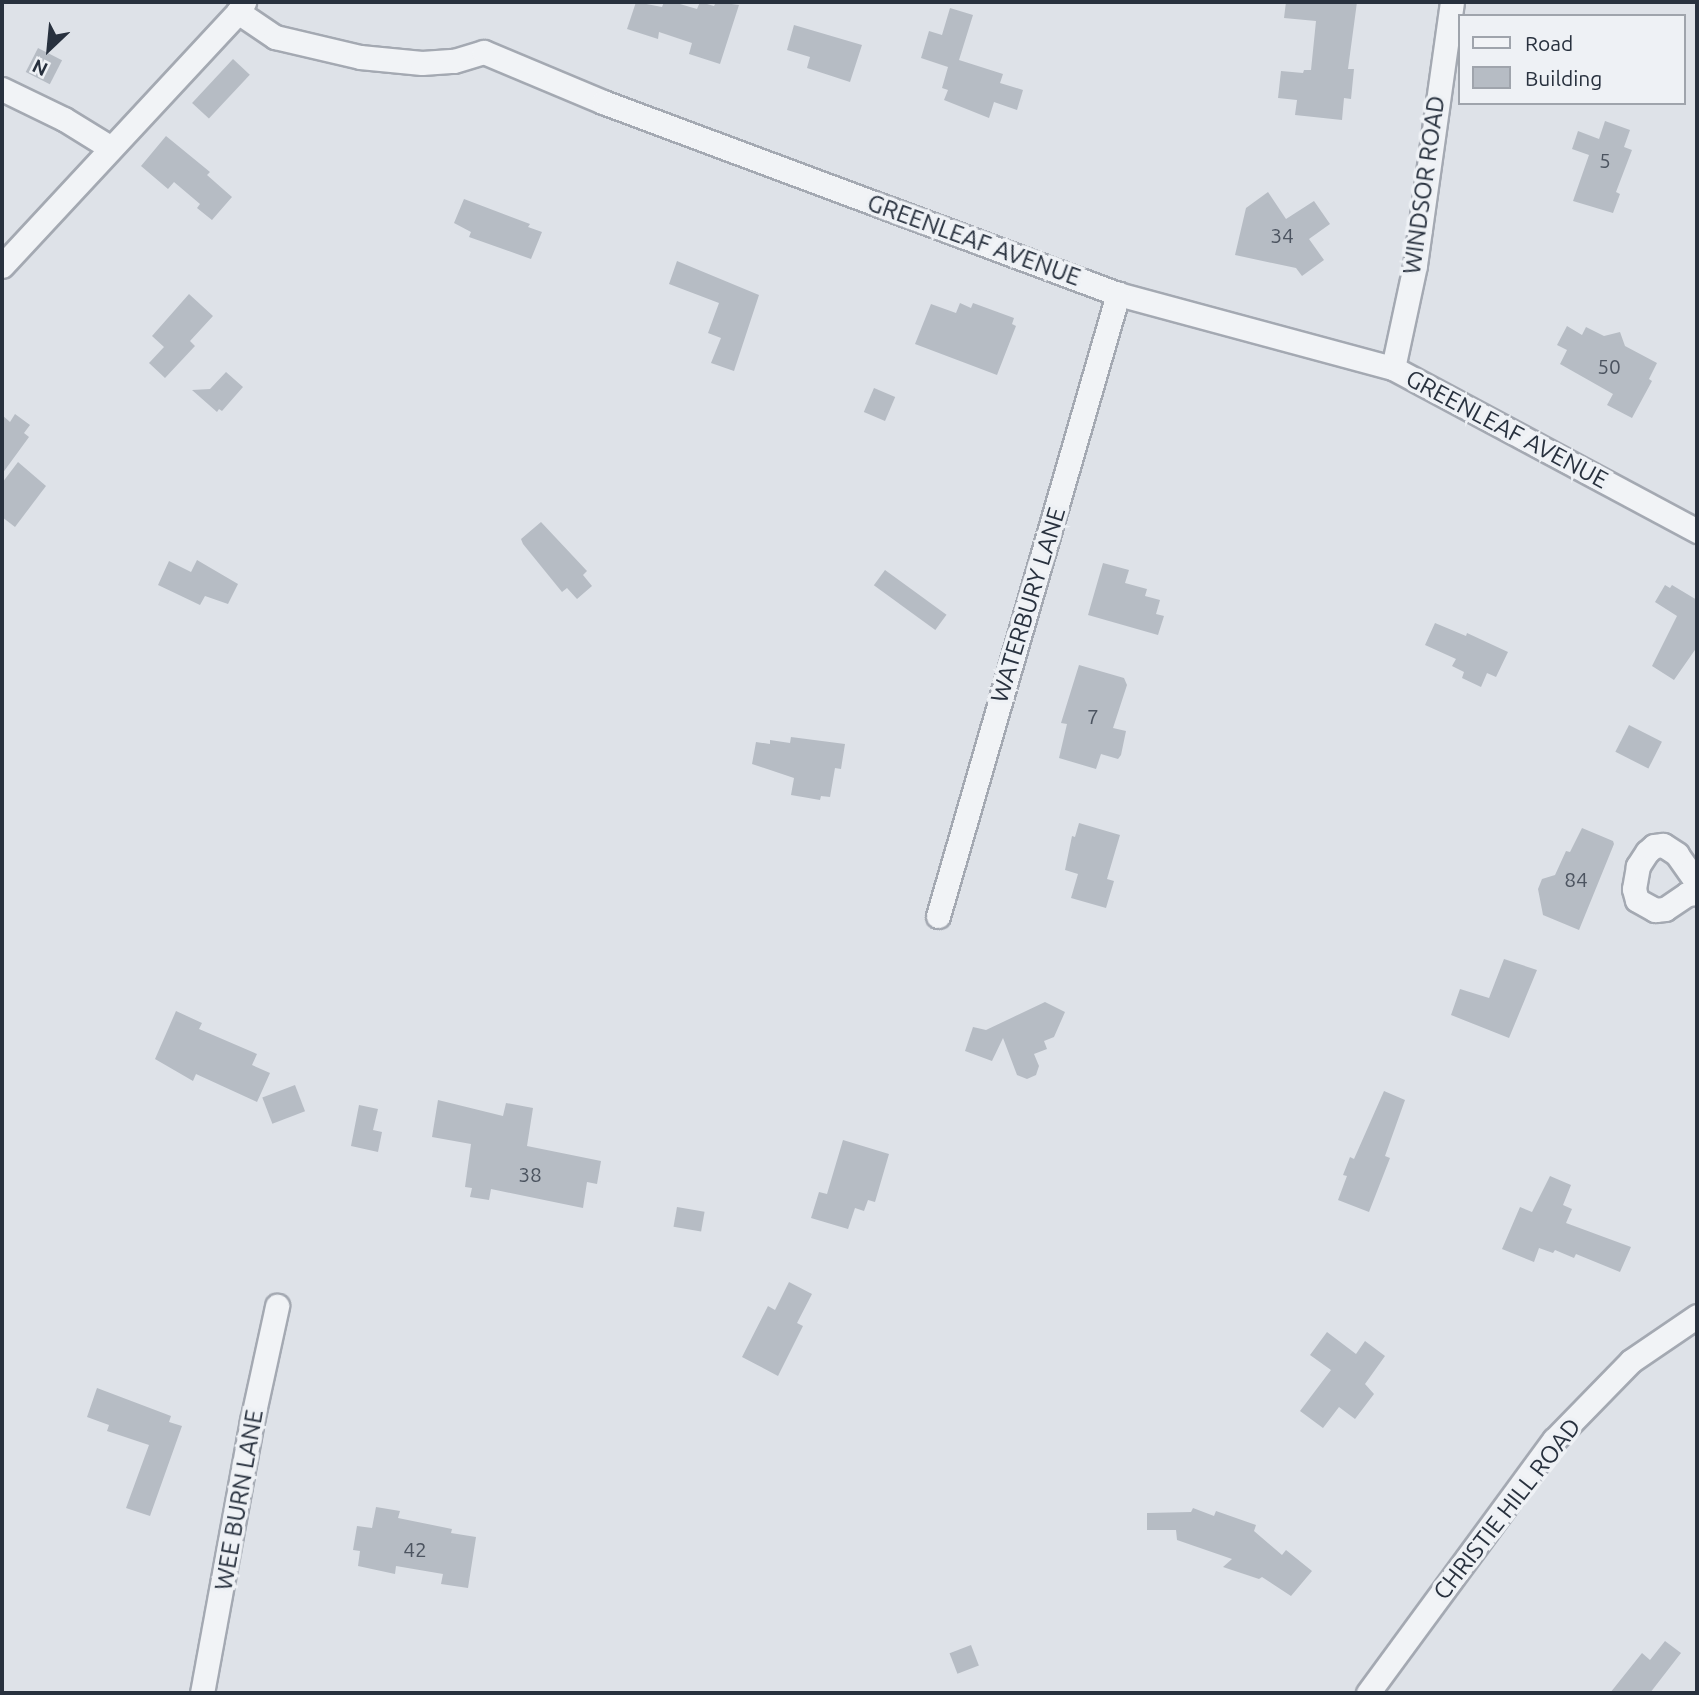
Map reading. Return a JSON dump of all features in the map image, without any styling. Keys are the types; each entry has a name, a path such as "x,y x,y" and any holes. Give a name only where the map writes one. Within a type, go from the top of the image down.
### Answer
{"street":[{"name":"WINDSOR ROAD","path":"1393,368 1415,265 1452,2"},
{"name":"GREENLEAF AVENUE","path":"241,7 275,37 360,57 422,63 454,61 484,52 603,102 1118,294 1393,368 1697,531"},
{"path":"2,266 241,7"},
{"path":"2,89 64,119 111,148"},
{"name":"WATERBURY LANE","path":"938,916 1118,294"},
{"path":"1697,883 1677,854 1663,845 1647,852 1638,866 1634,890 1637,900 1655,910 1665,909 1687,894 1697,893"},
{"name":"WEE BURN LANE","path":"202,1693 252,1421 277,1307"},
{"name":"CHRISTIE HILL ROAD","path":"1368,1693 1554,1440 1631,1361 1697,1316"}],"building":[{"path":"636,2 662,7 664,2 673,2 697,9 700,2 714,6 716,2 739,5 720,64 689,54 692,43 659,32 658,39 627,29"},
{"path":"1286,2 1357,2 1348,69 1354,69 1351,99 1344,98 1342,120 1295,115 1297,100 1278,98 1281,71 1303,73 1304,70 1311,70 1316,21 1284,18"},
{"path":"950,8 973,15 959,60 1003,74 1000,83 1023,90 1017,110 994,102 989,118 944,100 948,90 942,88 948,67 921,58 929,31 942,35"},
{"path":"794,25 862,45 850,82 807,68 810,57 787,50"},
{"path":"38,48 62,60 50,84 26,72"},
{"path":"233,59 250,75 209,119 192,103"},
{"path":"1605,121 1630,130 1624,147 1632,150 1616,192 1620,194 1613,213 1573,201 1589,155 1572,149 1578,131 1599,139"},
{"path":"166,136 210,172 207,175 232,197 212,220 197,208 200,204 174,182 168,189 141,166"},
{"path":"1268,192 1286,219 1314,201 1330,224 1309,239 1324,260 1302,276 1296,268 1235,255 1246,208"},
{"path":"464,199 530,224 528,227 542,232 531,259 469,237 471,232 454,223"},
{"path":"677,261 759,295 734,371 711,363 721,338 708,333 719,303 669,284"},
{"path":"189,294 213,316 190,341 195,346 165,378 149,363 164,347 152,336"},
{"path":"960,303 971,308 973,303 1014,318 1012,324 1016,326 997,375 915,344 931,304 956,313"},
{"path":"1567,326 1582,335 1586,327 1604,336 1620,332 1625,346 1657,363 1649,379 1652,381 1632,418 1607,405 1613,394 1560,364 1567,350 1557,345"},
{"path":"226,372 243,387 222,411 219,409 217,412 192,390 210,389"},
{"path":"874,388 895,397 885,421 864,412"},
{"path":"15,414 30,425 24,433 29,437 2,474 2,415 10,422"},
{"path":"18,462 46,486 15,527 2,517 2,483"},
{"path":"541,522 587,571 583,575 592,586 577,599 567,588 562,592 523,544 521,539"},
{"path":"197,560 238,584 228,604 205,596 200,605 158,585 169,561 191,572"},
{"path":"1103,563 1129,570 1125,583 1147,589 1145,596 1160,600 1156,614 1164,616 1158,635 1088,615"},
{"path":"885,570 946,615 935,630 874,585"},
{"path":"1665,585 1670,588 1672,585 1697,600 1697,647 1674,680 1652,666 1677,616 1655,602"},
{"path":"1435,623 1466,636 1467,633 1508,652 1496,677 1487,673 1481,687 1462,678 1464,672 1452,666 1456,659 1425,645"},
{"path":"1079,665 1124,678 1127,685 1113,728 1126,731 1121,755 1118,759 1101,754 1096,769 1059,758 1067,724 1061,723"},
{"path":"1629,725 1662,742 1648,769 1615,752"},
{"path":"791,737 845,744 841,769 835,768 830,797 821,796 820,800 791,795 794,778 752,764 756,742 770,744 770,740 790,743"},
{"path":"1079,823 1120,835 1107,879 1114,881 1106,908 1071,898 1078,874 1065,870 1072,836 1075,837"},
{"path":"1582,828 1613,841 1614,844 1579,930 1543,915 1538,889 1542,879 1555,875 1566,851 1570,852"},
{"path":"1504,959 1537,970 1509,1038 1451,1015 1460,989 1489,998"},
{"path":"1045,1002 1065,1012 1054,1037 1044,1041 1047,1049 1034,1054 1039,1066 1036,1075 1027,1079 1017,1075 1003,1038 992,1061 965,1051 973,1027 986,1030"},
{"path":"176,1011 202,1023 199,1029 257,1054 252,1065 270,1073 257,1102 196,1074 193,1081 155,1059"},
{"path":"295,1085 305,1111 272,1124 262,1098"},
{"path":"1384,1091 1405,1100 1385,1156 1390,1158 1369,1212 1338,1200 1347,1176 1343,1175 1350,1157 1354,1159"},
{"path":"438,1100 503,1116 506,1103 533,1108 527,1146 601,1161 597,1184 587,1182 583,1208 491,1189 489,1200 470,1197 472,1188 465,1187 471,1144 432,1137"},
{"path":"359,1105 378,1109 373,1130 382,1132 378,1152 351,1146"},
{"path":"843,1140 889,1154 875,1202 868,1200 864,1211 855,1208 848,1229 811,1218 819,1192 827,1194"},
{"path":"1550,1176 1571,1185 1563,1205 1572,1209 1566,1223 1631,1247 1620,1272 1576,1254 1574,1258 1555,1250 1553,1253 1539,1248 1534,1262 1502,1249 1520,1207 1532,1212"},
{"path":"677,1207 705,1212 701,1232 674,1227"},
{"path":"789,1282 812,1294 797,1323 803,1326 778,1376 742,1357 768,1306 775,1310"},
{"path":"1327,1332 1356,1354 1365,1341 1385,1356 1365,1384 1374,1394 1355,1419 1339,1407 1323,1428 1300,1411 1331,1370 1310,1355"},
{"path":"97,1388 171,1416 169,1422 182,1426 150,1516 126,1508 149,1445 107,1431 109,1425 87,1417"},
{"path":"376,1507 400,1511 398,1518 476,1537 468,1588 441,1584 443,1574 396,1566 395,1574 358,1566 360,1551 353,1550 357,1526 372,1528"},
{"path":"1193,1508 1214,1516 1216,1511 1256,1525 1254,1531 1282,1555 1286,1550 1312,1571 1291,1596 1262,1577 1259,1579 1223,1567 1232,1559 1177,1540 1176,1530 1147,1530 1147,1513 1191,1512"},
{"path":"1665,1641 1681,1653 1650,1693 1610,1693 1642,1653 1650,1660"},
{"path":"971,1645 979,1666 957,1674 950,1653"}]}
